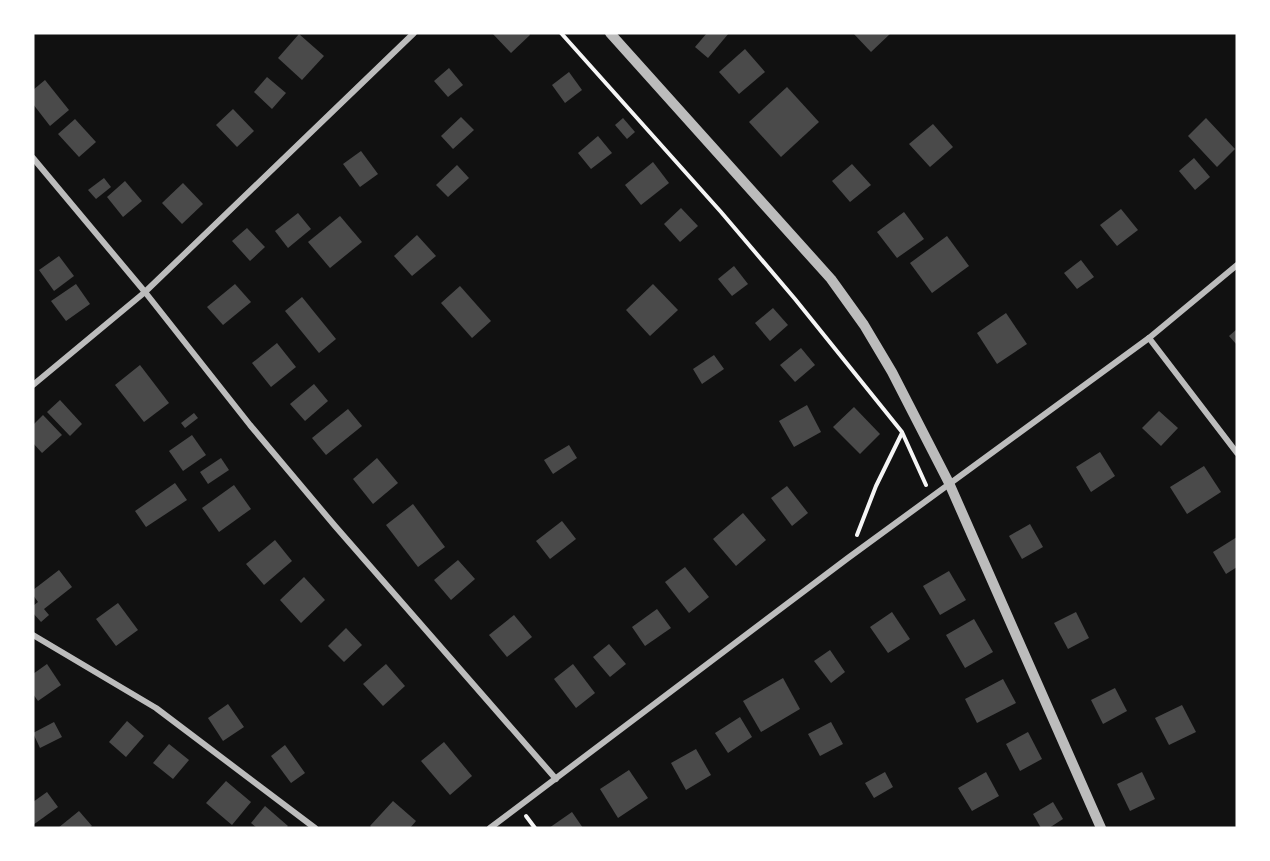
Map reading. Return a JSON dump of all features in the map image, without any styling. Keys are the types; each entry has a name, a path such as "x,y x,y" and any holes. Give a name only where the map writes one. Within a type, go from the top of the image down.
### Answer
{"street":[{"path":"33,385 146,292 414,33"},
{"path":"610,33 831,279 864,325 892,372 949,483 1101,828"},
{"path":"33,158 146,292 250,425 335,526 556,779"},
{"path":"490,828 848,558 1149,338 1237,265"},
{"path":"1149,338 1237,453"},
{"path":"33,635 156,708 315,828"}],"path":[{"path":"561,33 728,220 902,432 931,497"},
{"path":"848,558 876,486 902,432"}],"building":[{"path":"492,33 529,33 530,35 511,53"},
{"path":"707,33 729,33 708,58 695,47"},
{"path":"853,33 891,33 871,52"},
{"path":"299,34 324,56 302,80 278,58"},
{"path":"745,49 765,72 739,94 719,72"},
{"path":"449,68 463,85 448,97 434,81"},
{"path":"569,72 582,90 565,103 552,85"},
{"path":"267,77 286,93 272,109 254,92"},
{"path":"45,80 69,110 50,126 33,104 33,90"},
{"path":"787,87 819,122 781,157 749,122"},
{"path":"233,109 254,131 237,147 216,125"},
{"path":"461,117 474,130 453,149 441,136"},
{"path":"623,118 635,132 627,139 615,125"},
{"path":"1206,118 1235,149 1217,167 1188,136"},
{"path":"75,119 96,142 79,157 58,134"},
{"path":"933,124 953,147 930,167 909,144"},
{"path":"598,136 612,153 591,169 578,153"},
{"path":"361,151 378,174 360,187 343,164"},
{"path":"1194,158 1210,177 1195,190 1179,171"},
{"path":"653,162 669,183 641,205 625,185"},
{"path":"852,164 871,185 850,202 832,181"},
{"path":"457,165 469,178 448,197 436,185"},
{"path":"104,178 111,187 96,199 88,190"},
{"path":"125,181 142,201 123,217 107,197"},
{"path":"183,183 203,204 182,224 162,203"},
{"path":"681,208 698,226 680,242 664,224"},
{"path":"1121,209 1138,230 1117,246 1100,225"},
{"path":"904,212 924,239 897,258 877,232"},
{"path":"298,213 311,229 288,248 275,231"},
{"path":"340,216 362,242 330,268 308,242"},
{"path":"247,228 265,247 250,261 232,241"},
{"path":"417,235 436,256 412,276 394,256"},
{"path":"947,236 969,266 932,293 910,263"},
{"path":"59,256 74,276 54,291 39,270"},
{"path":"1081,260 1094,277 1077,289 1064,273"},
{"path":"734,266 748,284 732,296 718,279"},
{"path":"76,284 90,304 66,321 51,301"},
{"path":"235,284 251,302 223,325 207,307"},
{"path":"653,284 678,310 650,336 626,310"},
{"path":"460,286 491,321 472,338 441,303"},
{"path":"302,297 336,339 319,353 285,311"},
{"path":"773,308 788,325 770,341 755,323"},
{"path":"1006,313 1027,344 997,364 977,333"},
{"path":"1237,329 1237,345 1229,336"},
{"path":"277,343 296,367 271,387 252,363"},
{"path":"801,348 815,365 795,382 780,365"},
{"path":"714,355 724,369 702,384 693,369"},
{"path":"140,365 169,403 144,422 115,385"},
{"path":"314,384 328,401 305,421 290,404"},
{"path":"60,400 82,424 70,436 47,412"},
{"path":"807,405 821,432 794,447 779,421"},
{"path":"854,407 880,434 860,454 833,427"},
{"path":"348,409 362,426 326,455 312,438"},
{"path":"1159,411 1178,428 1161,446 1142,428"},
{"path":"194,413 198,418 185,428 181,423"},
{"path":"43,415 62,435 42,453 33,443 33,425"},
{"path":"192,435 206,455 183,471 169,451"},
{"path":"569,445 577,458 553,474 544,460"},
{"path":"1100,452 1115,476 1091,492 1076,467"},
{"path":"221,458 229,470 208,484 200,472"},
{"path":"377,458 398,483 373,504 353,479"},
{"path":"1204,466 1221,492 1187,514 1170,487"},
{"path":"175,483 187,500 146,527 135,511"},
{"path":"234,485 251,509 219,532 202,508"},
{"path":"787,486 808,513 792,526 771,498"},
{"path":"413,504 445,547 418,567 386,525"},
{"path":"743,513 766,540 736,566 713,539"},
{"path":"562,521 576,539 550,559 536,541"},
{"path":"1030,524 1043,547 1022,559 1009,536"},
{"path":"1237,537 1237,567 1226,574 1213,552"},
{"path":"275,540 292,561 264,585 246,564"},
{"path":"458,560 475,579 451,600 434,580"},
{"path":"685,567 709,597 689,613 665,582"},
{"path":"59,570 72,587 44,609 49,615 41,622 33,613 33,606 38,602 33,595 33,590"},
{"path":"949,571 966,600 940,615 923,586"},
{"path":"304,577 325,600 301,623 280,600"},
{"path":"118,603 138,630 116,646 96,619"},
{"path":"657,609 671,628 645,646 632,627"},
{"path":"892,612 910,639 888,653 870,627"},
{"path":"1076,612 1089,638 1068,649 1054,623"},
{"path":"514,615 532,637 507,657 489,635"},
{"path":"974,619 993,652 965,668 946,635"},
{"path":"346,628 362,645 344,662 328,646"},
{"path":"609,644 626,664 610,677 593,657"},
{"path":"830,650 845,672 831,683 814,661"},
{"path":"47,664 61,685 38,701 33,694 33,674"},
{"path":"386,664 405,686 383,706 363,684"},
{"path":"573,664 595,693 576,708 554,679"},
{"path":"783,678 800,709 761,732 743,701"},
{"path":"1003,679 1016,703 977,723 965,699"},
{"path":"1115,688 1127,711 1103,724 1091,700"},
{"path":"228,704 244,727 223,741 208,718"},
{"path":"1182,705 1196,732 1169,745 1155,718"},
{"path":"740,717 752,737 728,753 715,733"},
{"path":"127,721 144,736 126,757 109,742"},
{"path":"54,722 62,737 40,748 33,733"},
{"path":"831,722 843,744 820,756 808,734"},
{"path":"1028,732 1042,759 1020,771 1006,744"},
{"path":"444,742 472,776 450,795 421,761"},
{"path":"169,744 189,760 173,779 153,763"},
{"path":"285,745 305,773 291,783 271,756"},
{"path":"696,749 711,775 686,790 671,763"},
{"path":"629,770 648,798 618,818 600,789"},
{"path":"885,772 893,787 874,798 865,783"},
{"path":"986,772 999,796 972,811 958,788"},
{"path":"1142,772 1155,799 1130,811 1117,784"},
{"path":"226,781 251,802 232,825 206,803"},
{"path":"47,792 58,807 33,825 33,802"},
{"path":"393,801 416,821 410,828 372,828 370,826"},
{"path":"1053,802 1063,819 1049,828 1041,828 1033,814"},
{"path":"265,806 288,826 286,828 257,828 251,823"},
{"path":"79,811 92,826 89,828 58,828"},
{"path":"572,812 583,828 549,828"}]}
